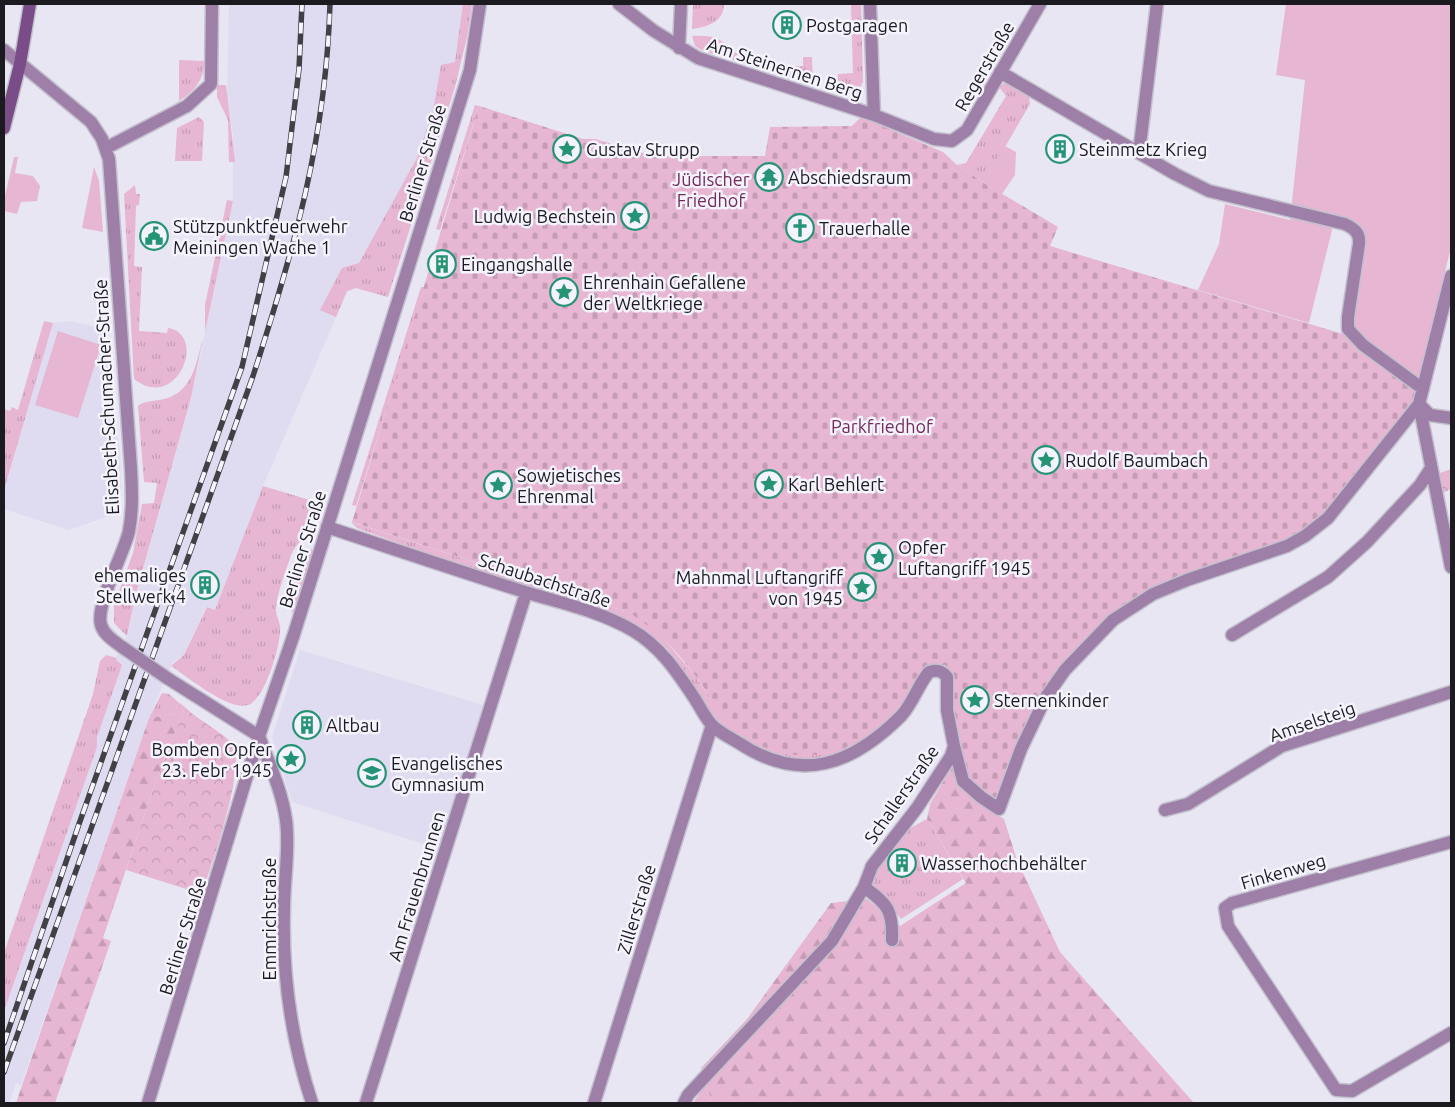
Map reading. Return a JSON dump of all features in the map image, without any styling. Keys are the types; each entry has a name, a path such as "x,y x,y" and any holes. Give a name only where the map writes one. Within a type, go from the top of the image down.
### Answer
{"main road":[{"path":"4,128 20,64 30,4"}],"street":[{"path":"106,148 187,106 211,84 212,4"},
{"name":"Berliner Straße","path":"148,1103 259,736 327,527 470,70 480,4"},
{"name":"Am Steinernen Berg","path":"619,4 679,48 698,58 874,115 934,140 952,141"},
{"path":"679,48 681,4"},
{"path":"870,4 874,115"},
{"name":"Regerstraße","path":"952,141 967,130 1040,4"},
{"path":"1139,153 1157,4"},
{"name":"Elisabeth-Schumacher-Straße","path":"4,50 47,88 83,114 97,129 106,148 111,176 132,504 130,527 124,550 102,606 100,617 103,631 122,647 167,678 259,736"},
{"path":"1000,72 1139,153 1209,191 1345,224 1354,228 1360,236 1360,244 1348,317 1348,330 1363,345 1423,389"},
{"path":"1451,276 1420,404 1451,567"},
{"path":"1420,404 1430,414 1451,418"},
{"path":"954,746 964,781 980,797 999,809 1021,749 1046,697 1065,670 1094,636 1122,613 1153,594 1187,580 1287,546 1314,531 1328,518 1420,404"},
{"path":"1232,635 1328,577 1367,542 1420,485 1431,468"},
{"name":"Schaubachstraße","path":"327,527 610,619 648,641 679,674 712,725"},
{"name":"Am Frauenbrunnen","path":"366,1103 526,593"},
{"name":"Schallerstraße","path":"684,1103 688,1095 832,941 864,887 872,866 917,808 951,756 954,746 947,710 947,677 942,672 934,670 925,677 912,702 885,731 855,751 825,765 784,764 747,749 712,725"},
{"name":"Amselsteig","path":"1165,810 1188,804 1282,746 1451,692"},
{"name":"Zillerstraße","path":"594,1103 712,725"},
{"name":"Emmrichstraße","path":"259,736 278,788 286,821 284,959 290,1021 297,1056 312,1103"},
{"name":"Finkenweg","path":"1451,842 1232,903 1225,908 1228,926 1336,1090 1352,1091 1451,1033"},
{"path":"864,887 876,896 891,914 892,940"}],"shaded area":[{"path":"229,4 471,4 469,17 387,297 356,288 347,292 263,486 215,610 206,607 184,655 172,663 149,718 21,1085 16,1083 9,1103 4,1103 4,1011 97,747 97,737 115,660 128,634 135,597 190,404 233,201 233,134 227,99"},
{"path":"71,321 107,330 114,419 120,452 121,505 120,512 69,530 4,509 4,490 53,323"},
{"name":"Evangelisches Gymnasium","path":"300,650 483,705 439,849 292,802 272,737"}],"green space":[{"path":"463,4 472,4 467,37 455,87 388,297 356,288 347,291 336,317 320,310 342,268 359,263 417,158 433,111 441,65 455,62"},
{"path":"693,4 724,4 718,19 709,25 692,29"},
{"path":"851,4 861,4 863,82 858,91 849,94 838,92 838,74 853,73"},
{"path":"1286,4 1451,4 1451,247 1419,378 1355,331 1352,318 1365,237 1356,224 1335,218 1309,323 1198,290 1219,244 1225,204 1290,220 1305,80 1276,75"},
{"path":"692,36 713,37 748,60 768,66 803,66 803,57 812,57 813,85 701,50 695,46"},
{"path":"179,60 204,61 204,68 198,84 179,101"},
{"path":"1005,83 1029,96 1030,104 984,183 957,165 966,163 1006,96 999,87"},
{"path":"217,85 226,85 235,162 229,162 228,120 217,97"},
{"path":"475,105 479,106 440,230 436,229"},
{"name":"Parkfriedhof","path":"479,106 583,139 595,139 654,156 765,156 770,127 852,126 861,117 943,152 957,165 984,183 1058,227 1050,246 1343,334 1415,388 1414,401 1325,516 1294,539 1177,579 1069,658 996,801 966,779 954,722 951,694 953,679 951,671 945,665 926,667 898,712 884,726 867,738 848,747 828,752 808,755 787,754 749,739 739,731 723,716 685,662 659,635 630,613 352,522"},
{"path":"199,117 204,122 202,161 175,161 177,128"},
{"path":"1005,146 1016,152 1015,175 1002,194 984,183"},
{"path":"14,157 18,157 15,173 33,176 40,186 37,201 21,202 17,214 4,211 4,200"},
{"path":"94,167 99,181 103,232 82,228"},
{"path":"135,185 136,194 140,194 139,205 136,206 134,266 142,267 139,331 167,333 168,328 180,333 186,343 186,356 182,368 174,379 163,386 149,387 134,379 124,194"},
{"path":"227,200 233,201 205,332 205,305"},
{"path":"421,287 425,287 356,506 352,505"},
{"path":"44,321 53,323 4,490 4,409 10,411 12,407 18,410"},
{"path":"58,331 101,345 78,418 35,405"},
{"path":"203,338 191,398 135,597 127,636 114,623 114,605 133,553 142,504 154,503 157,483 144,482 138,406 146,402 164,399 181,390 192,375"},
{"path":"1451,469 1451,489 1441,494 1437,474"},
{"path":"263,486 323,504 314,525 293,551 282,581 276,607 280,634 271,670 254,701 248,705 240,705 230,703 208,692 171,666 184,655 207,607 215,610"},
{"path":"351,522 630,613 654,628 694,674 722,715 750,739 777,751 851,747 827,756 805,760 783,758 758,749 736,736 716,719 669,651 654,637 636,626 583,602 507,580 432,555 357,528"},
{"path":"311,549 313,550 294,612 292,612 291,597 293,588 303,561"},
{"path":"106,655 117,658 116,660 122,665 97,737 97,747 4,1011 4,953 93,694 100,661"},
{"path":"162,693 169,694 178,702 175,714 149,718"},
{"path":"178,702 185,707 151,795 103,938 111,941 55,1103 16,1103 149,718 175,714"},
{"path":"185,707 229,740 233,745 236,756 235,773 226,818 202,894 126,870 151,795"},
{"path":"953,765 976,801 1004,819 1017,860 1060,952 1194,1103 712,1103 701,1068 747,1019 831,903 867,899 900,926 966,883 927,819 930,804"},
{"path":"927,819 963,879 901,919 873,884 871,878 901,833"},
{"path":"706,1084 712,1103 693,1103"}],"railway":[{"path":"4,1043 79,824 242,367 286,177 299,69 302,4"},
{"path":"4,1072 253,376 282,284 315,147 322,101 330,4"}],"place":[{"name":"Postgaragen","path":"787,25"},
{"name":"Gustav Strupp","path":"567,149"},
{"name":"Steinmetz Krieg","path":"1060,149"},
{"name":"Abschiedsraum","path":"769,177"},
{"name":"Ludwig Bechstein","path":"635,216"},
{"name":"Trauerhalle","path":"800,228"},
{"name":"Stützpunktfeuerwehr Meiningen Wache 1","path":"154,236"},
{"name":"Eingangshalle","path":"442,264"},
{"name":"Ehrenhain Gefallene der Weltkriege","path":"564,292"},
{"name":"Rudolf Baumbach","path":"1046,460"},
{"name":"Karl Behlert","path":"769,484"},
{"name":"Sowjetisches Ehrenmal","path":"498,485"},
{"name":"Opfer Luftangriff 1945","path":"879,557"},
{"name":"ehemaliges Stellwerk 4","path":"205,585"},
{"name":"Mahnmal Luftangriff von 1945","path":"862,587"},
{"name":"Sternenkinder","path":"975,700"},
{"name":"Altbau","path":"307,725"},
{"name":"Bomben Opfer 23. Febr 1945","path":"291,759"},
{"name":"Evangelisches Gymnasium","path":"372,773"},
{"name":"Wasserhochbehälter","path":"902,863"}],"park label":[{"name":"Jüdischer Friedhof","path":"711,189"}]}
